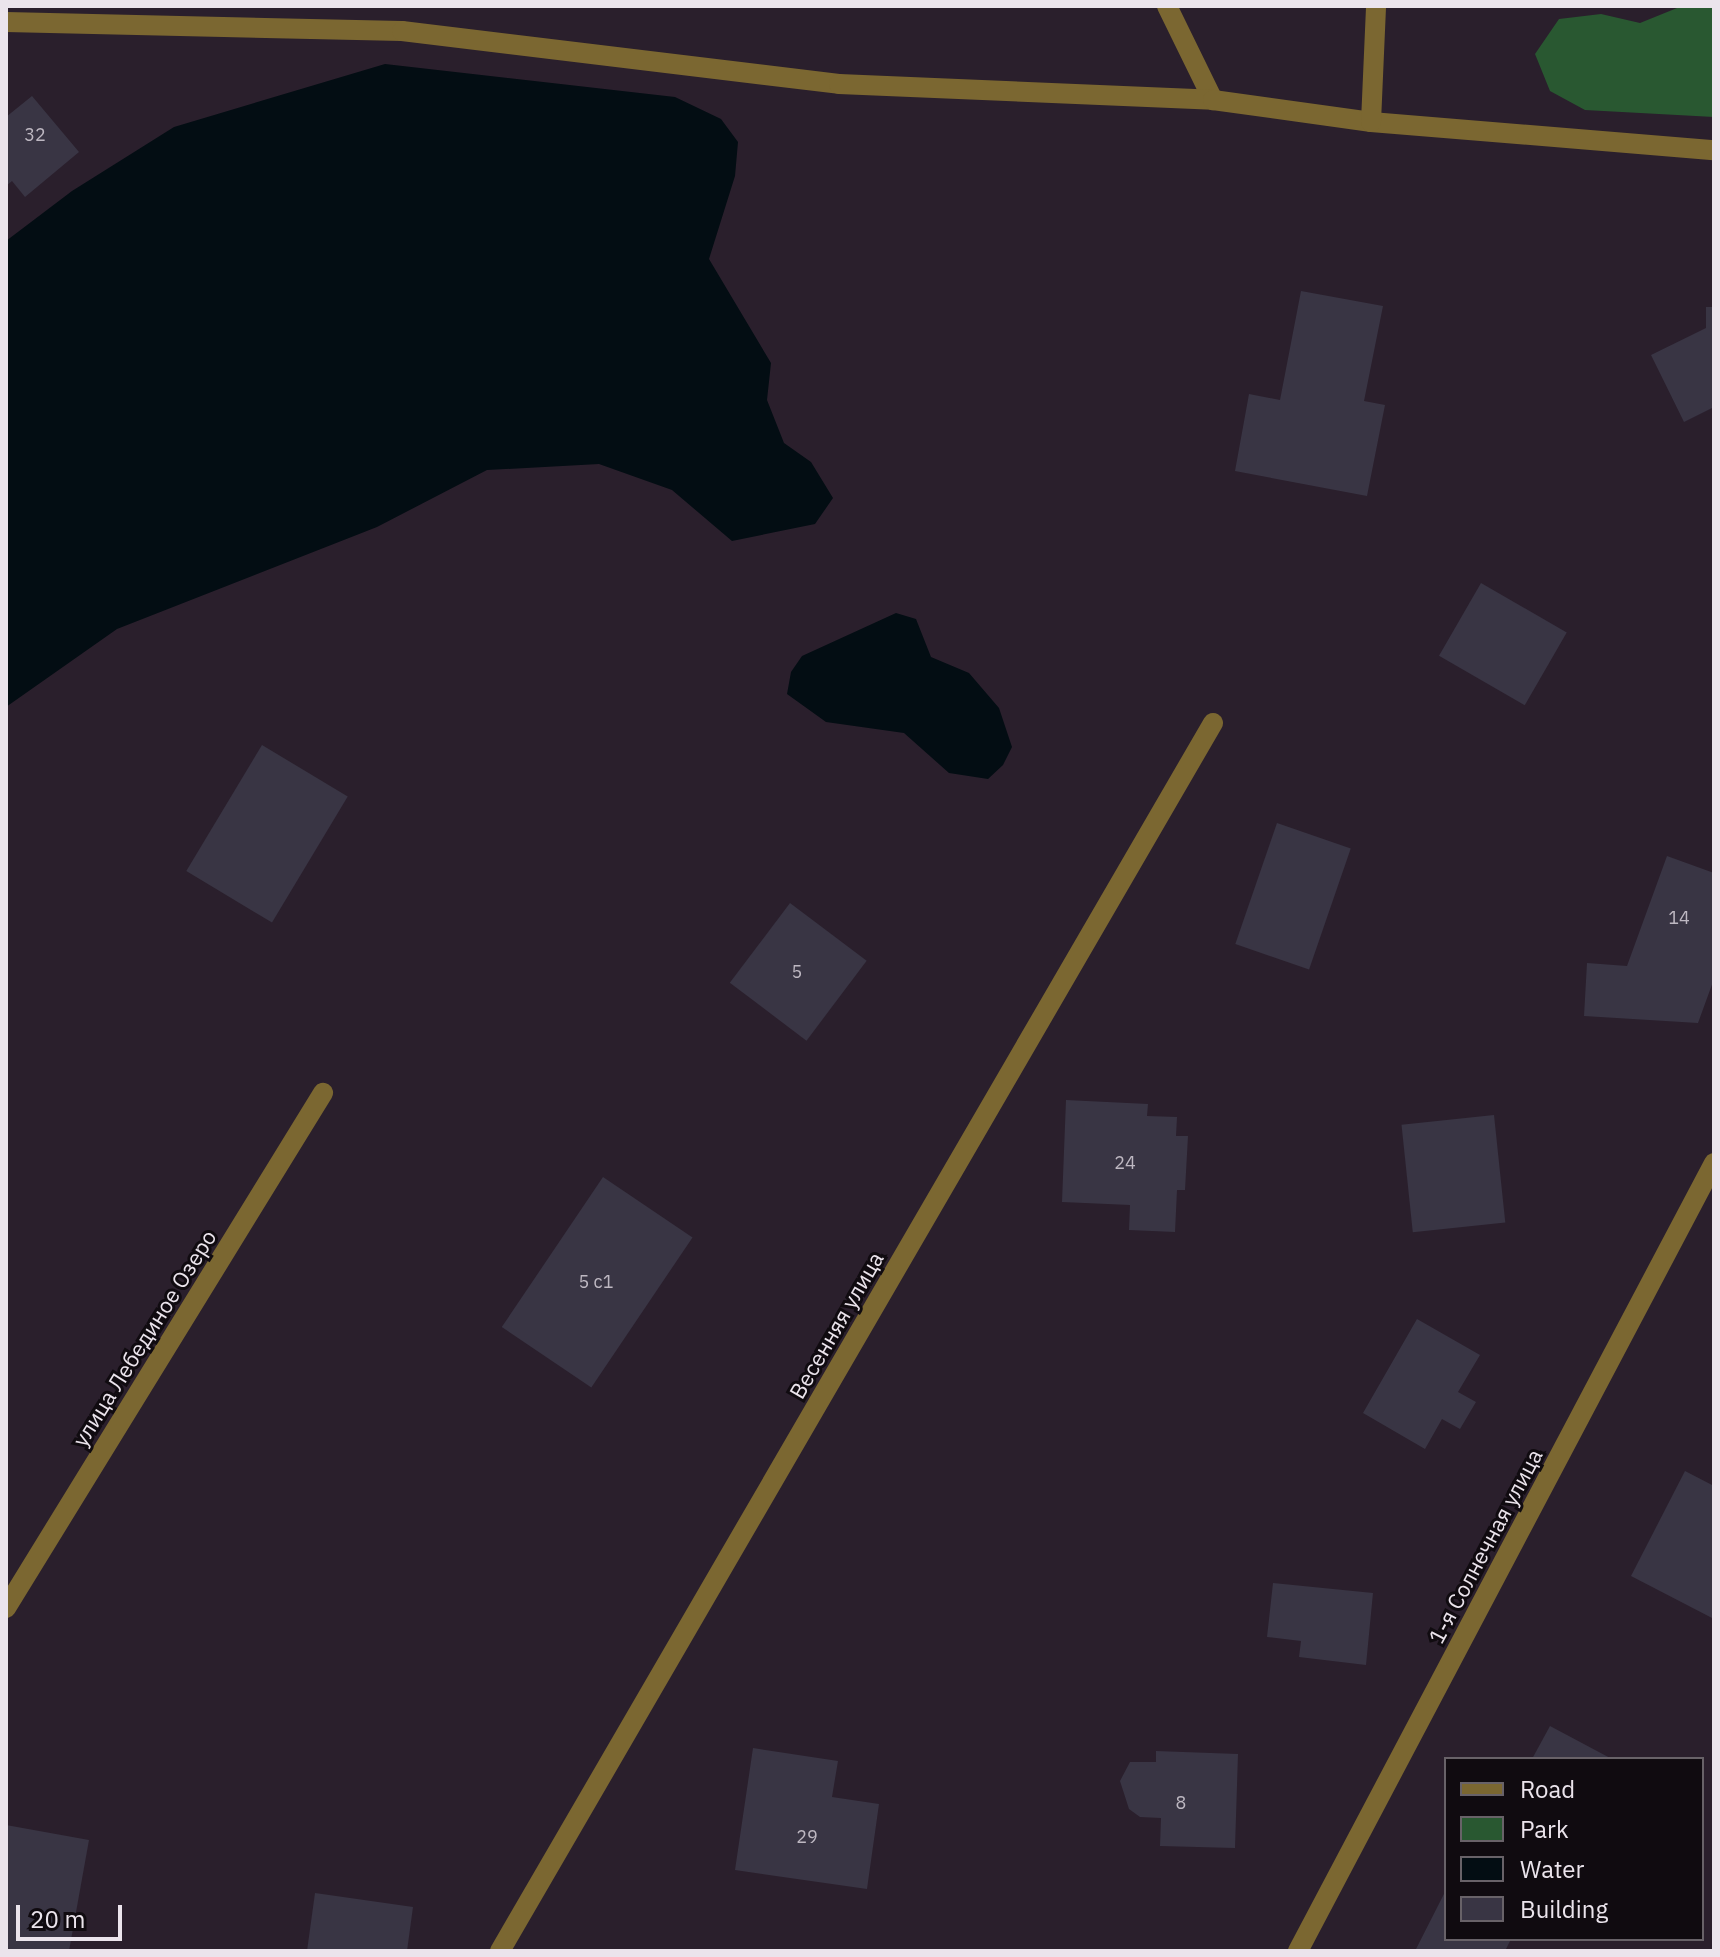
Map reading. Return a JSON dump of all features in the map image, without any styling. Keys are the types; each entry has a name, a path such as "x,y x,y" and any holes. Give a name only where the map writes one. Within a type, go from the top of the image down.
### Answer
{"street":[{"path":"1167,6 1213,100"},
{"path":"1371,122 1376,6"},
{"path":"6,22 402,31 839,84 1213,100 1371,122 1714,150"},
{"name":"Весенняя улица","path":"500,1951 1213,723"},
{"name":"улица Лебединое Озеро","path":"6,1608 323,1093"},
{"name":"1-я Солнечная улица","path":"1298,1951 1714,1163"}],"green space":[{"path":"1682,6 1714,6 1714,117 1585,110 1550,91 1535,54 1559,19 1601,14 1640,23"}],"water":[{"path":"385,64 675,97 721,119 738,142 735,176 709,259 771,363 767,400 784,443 811,462 833,498 815,524 732,541 672,490 599,464 487,470 377,527 117,629 6,707 6,241 72,191 174,127"},
{"path":"896,613 916,619 931,657 969,673 999,708 1012,747 1003,765 988,779 949,773 904,733 826,722 787,694 791,672 802,656"}],"building":[{"path":"32,96 79,152 25,197 12,181 6,186 6,117"},
{"path":"1301,291 1383,306 1364,401 1385,405 1367,496 1235,471 1249,394 1280,400"},
{"path":"1706,307 1714,307 1714,407 1684,422 1651,355 1706,328"},
{"path":"1481,583 1567,632 1525,705 1439,656"},
{"path":"262,745 348,797 272,923 186,871"},
{"path":"1277,823 1351,848 1309,969 1235,944"},
{"path":"1667,856 1714,873 1714,979 1698,1023 1584,1016 1587,963 1627,966"},
{"path":"790,903 867,961 806,1041 730,983"},
{"path":"1066,1100 1148,1104 1147,1116 1177,1117 1176,1136 1188,1136 1185,1190 1177,1190 1175,1232 1129,1230 1130,1205 1062,1202"},
{"path":"1494,1115 1505,1222 1413,1232 1402,1125"},
{"path":"603,1177 693,1237 591,1387 502,1327"},
{"path":"1417,1319 1480,1355 1458,1392 1476,1402 1460,1429 1442,1419 1425,1449 1363,1413"},
{"path":"1685,1471 1714,1486 1714,1619 1631,1576"},
{"path":"1273,1583 1373,1593 1366,1665 1299,1657 1301,1641 1267,1637"},
{"path":"1550,1726 1608,1757 1533,1757"},
{"path":"753,1748 838,1761 832,1797 879,1804 867,1889 735,1870"},
{"path":"1156,1751 1238,1754 1235,1848 1160,1846 1161,1818 1140,1817 1129,1809 1120,1781 1130,1762 1156,1762"},
{"path":"6,1825 89,1840 69,1951 6,1949"},
{"path":"315,1893 413,1907 407,1951 307,1951"},
{"path":"1444,1894 1444,1941 1510,1941 1505,1951 1415,1951"}]}
